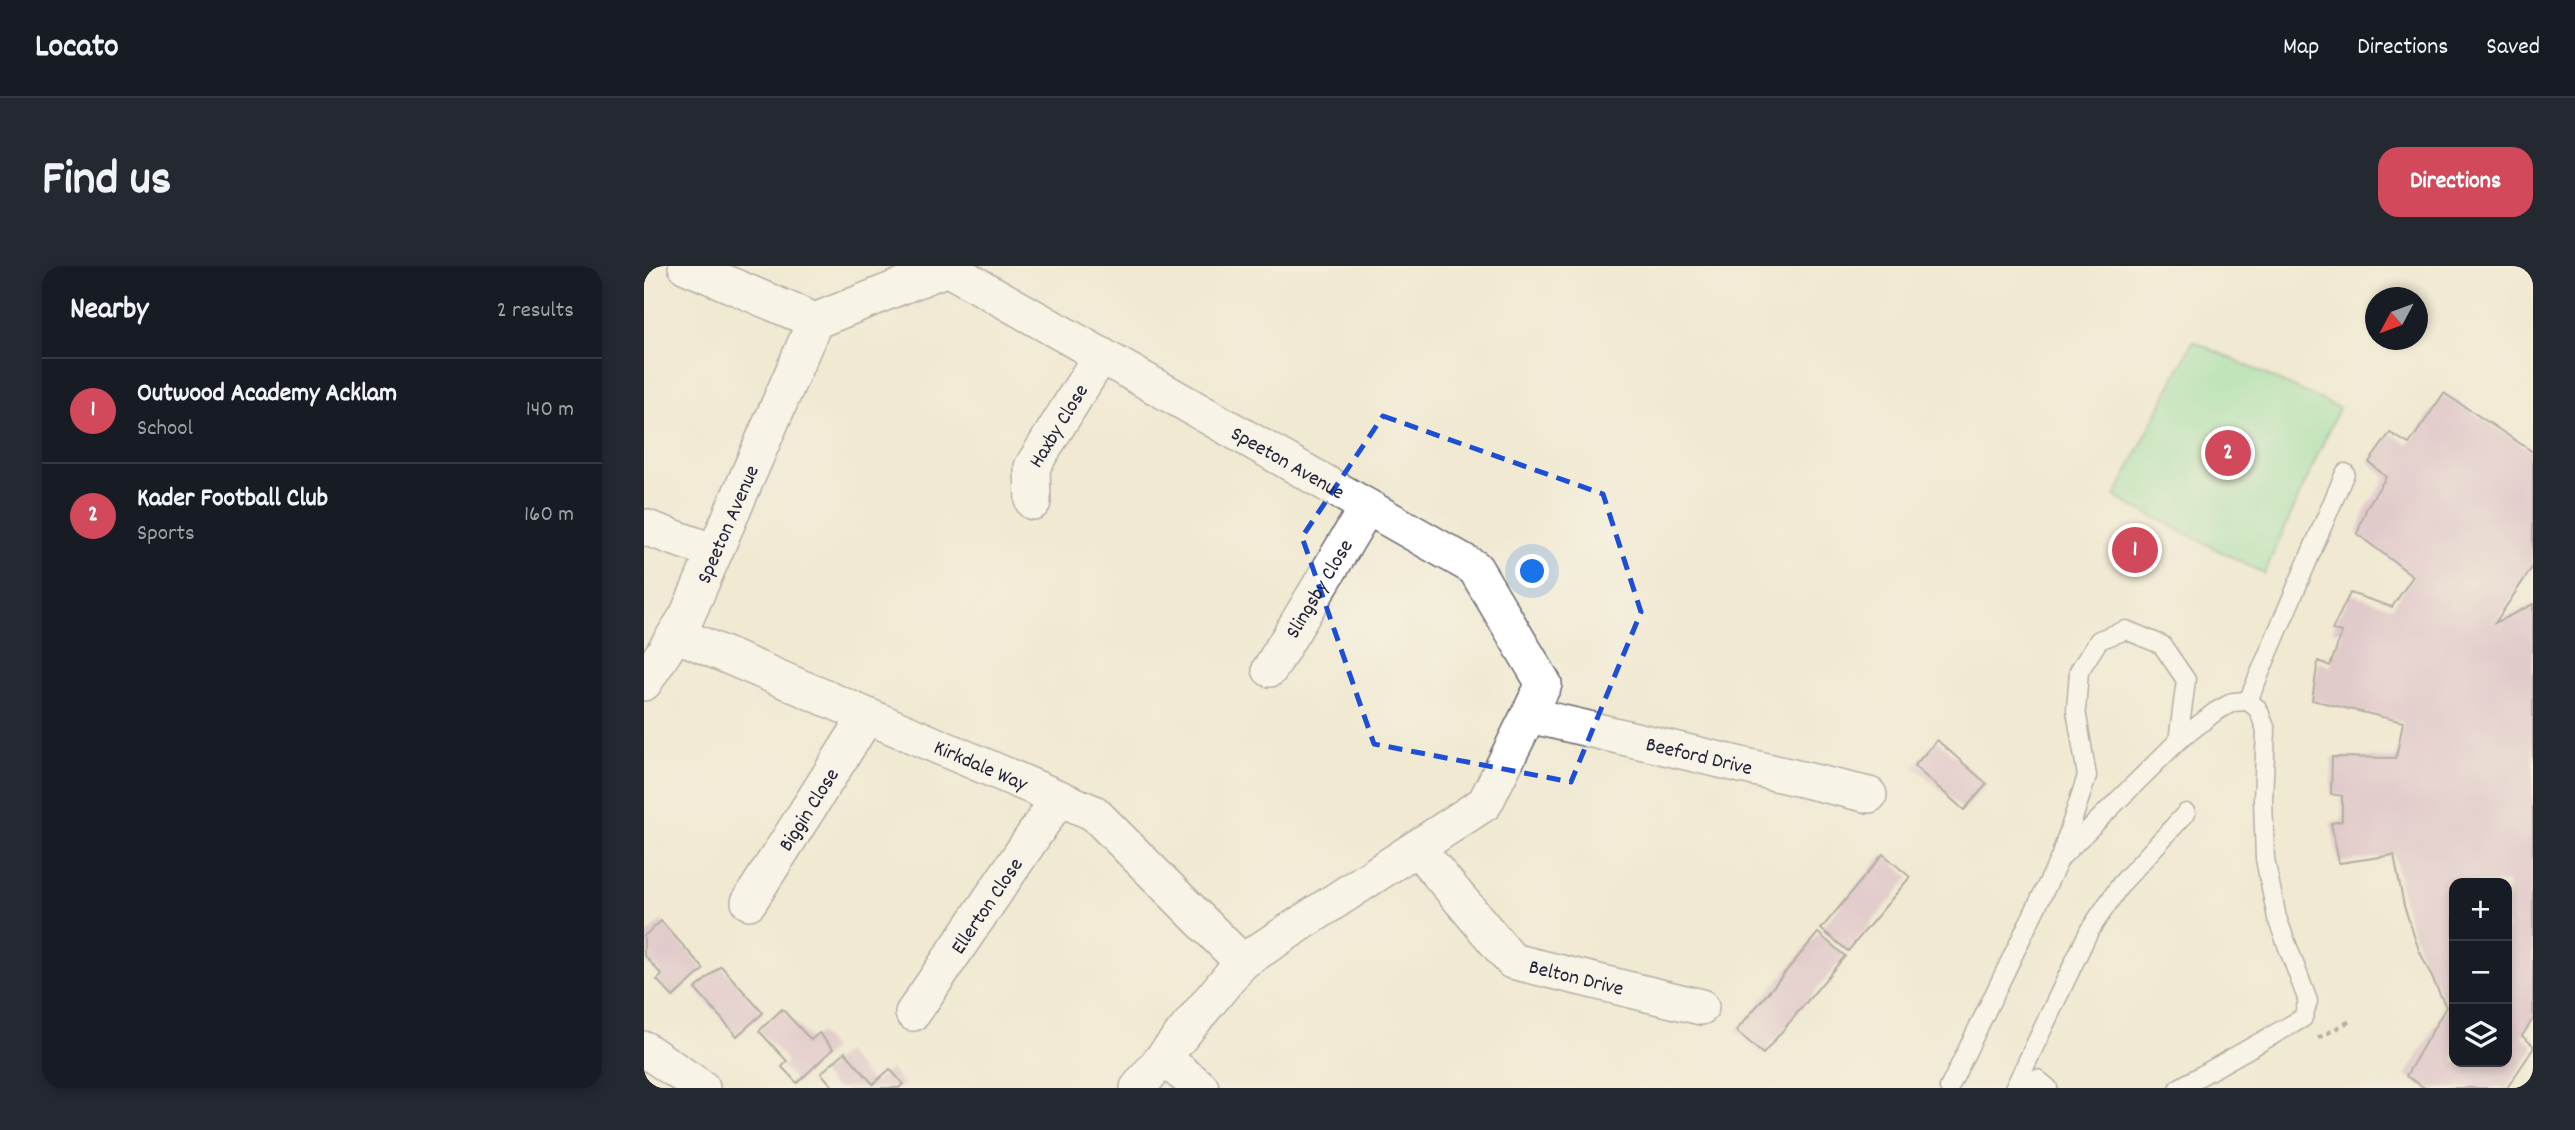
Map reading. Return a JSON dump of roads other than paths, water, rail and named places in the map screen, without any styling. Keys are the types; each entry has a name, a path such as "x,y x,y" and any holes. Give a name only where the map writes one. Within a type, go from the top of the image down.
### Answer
{"street":[{"path":"686,266 815,321"},
{"name":"Speeton Avenue","path":"644,683 687,616 815,321 947,268 1475,568 1544,684 1485,803 1242,962 1138,1088"},
{"name":"Haxby Close","path":"1033,502 1032,467 1101,355"},
{"name":"Slingsby Close","path":"1270,669 1367,507"},
{"path":"644,527 715,552"},
{"name":"Kirkdale Way","path":"676,634 1094,813 1242,962"},
{"name":"Beeford Drive","path":"1529,715 1869,795"},
{"name":"Biggin Close","path":"748,902 867,716"},
{"name":"Ellerton Close","path":"913,1013 1059,798"},
{"name":"Belton Drive","path":"1417,848 1512,961 1701,1007"},
{"path":"644,1049 702,1088"},
{"path":"1163,1058 1201,1088"}],"lane":[{"path":"2248,701 2345,473"},
{"path":"1949,1088 2060,858 2087,776 2076,710 2079,671 2099,640 2126,630 2162,645 2186,680 2178,741"},
{"path":"2060,858 2178,741 2215,712 2233,702 2248,701 2258,709 2266,730 2263,799 2265,859 2277,918 2308,1001 2303,1017 2179,1088"},
{"path":"2015,1086 2089,931 2121,884 2186,813"},
{"path":"2015,1086 2037,1079 2048,1088"}],"place":[{"name":"Kader Football Club","path":"2228,453"},
{"name":"Outwood Academy Acklam","path":"2135,550"}]}
